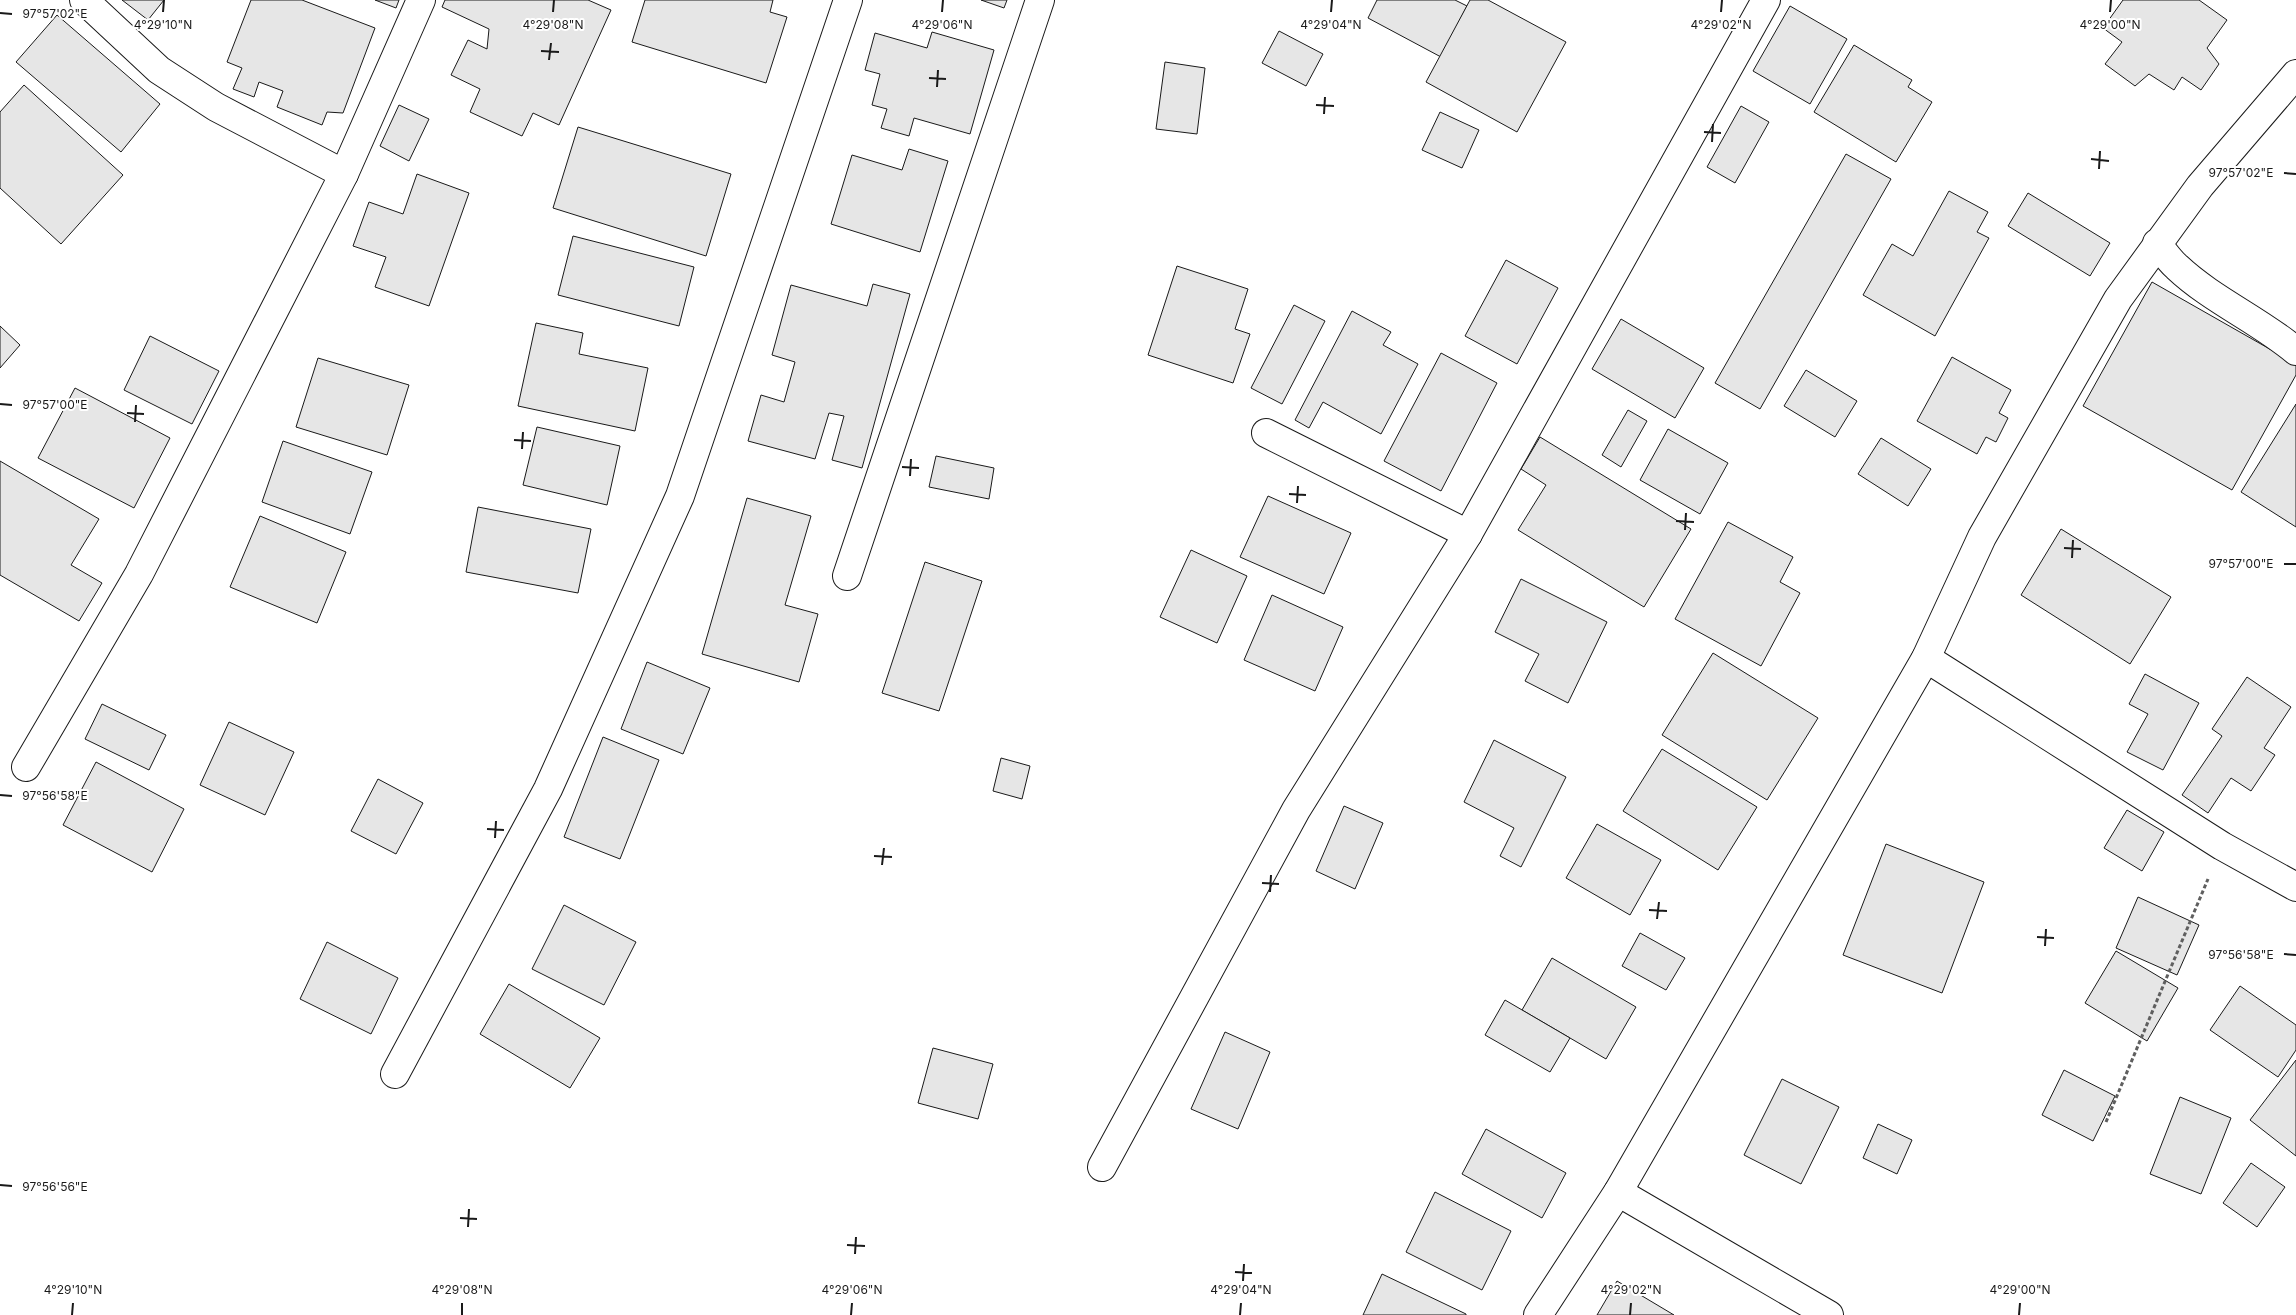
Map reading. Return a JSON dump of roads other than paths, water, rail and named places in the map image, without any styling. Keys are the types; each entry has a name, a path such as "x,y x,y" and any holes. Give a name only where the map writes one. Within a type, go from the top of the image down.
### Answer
{"street":[{"path":"84,0 159,70 216,107 344,174"},
{"path":"26,767 139,574 344,174 421,0"},
{"path":"395,1074 548,789 680,496 848,0"},
{"path":"847,576 1040,0"},
{"path":"1102,1168 1296,810 1468,534 1766,0"},
{"path":"1538,1315 1618,1192 1926,658 1982,537 2118,299 2200,186 2296,74"},
{"path":"2157,243 2175,266 2201,287 2296,351"},
{"path":"1266,433 1468,534"},
{"path":"1926,658 2222,846 2296,887"},
{"path":"1618,1192 1829,1315"}]}
